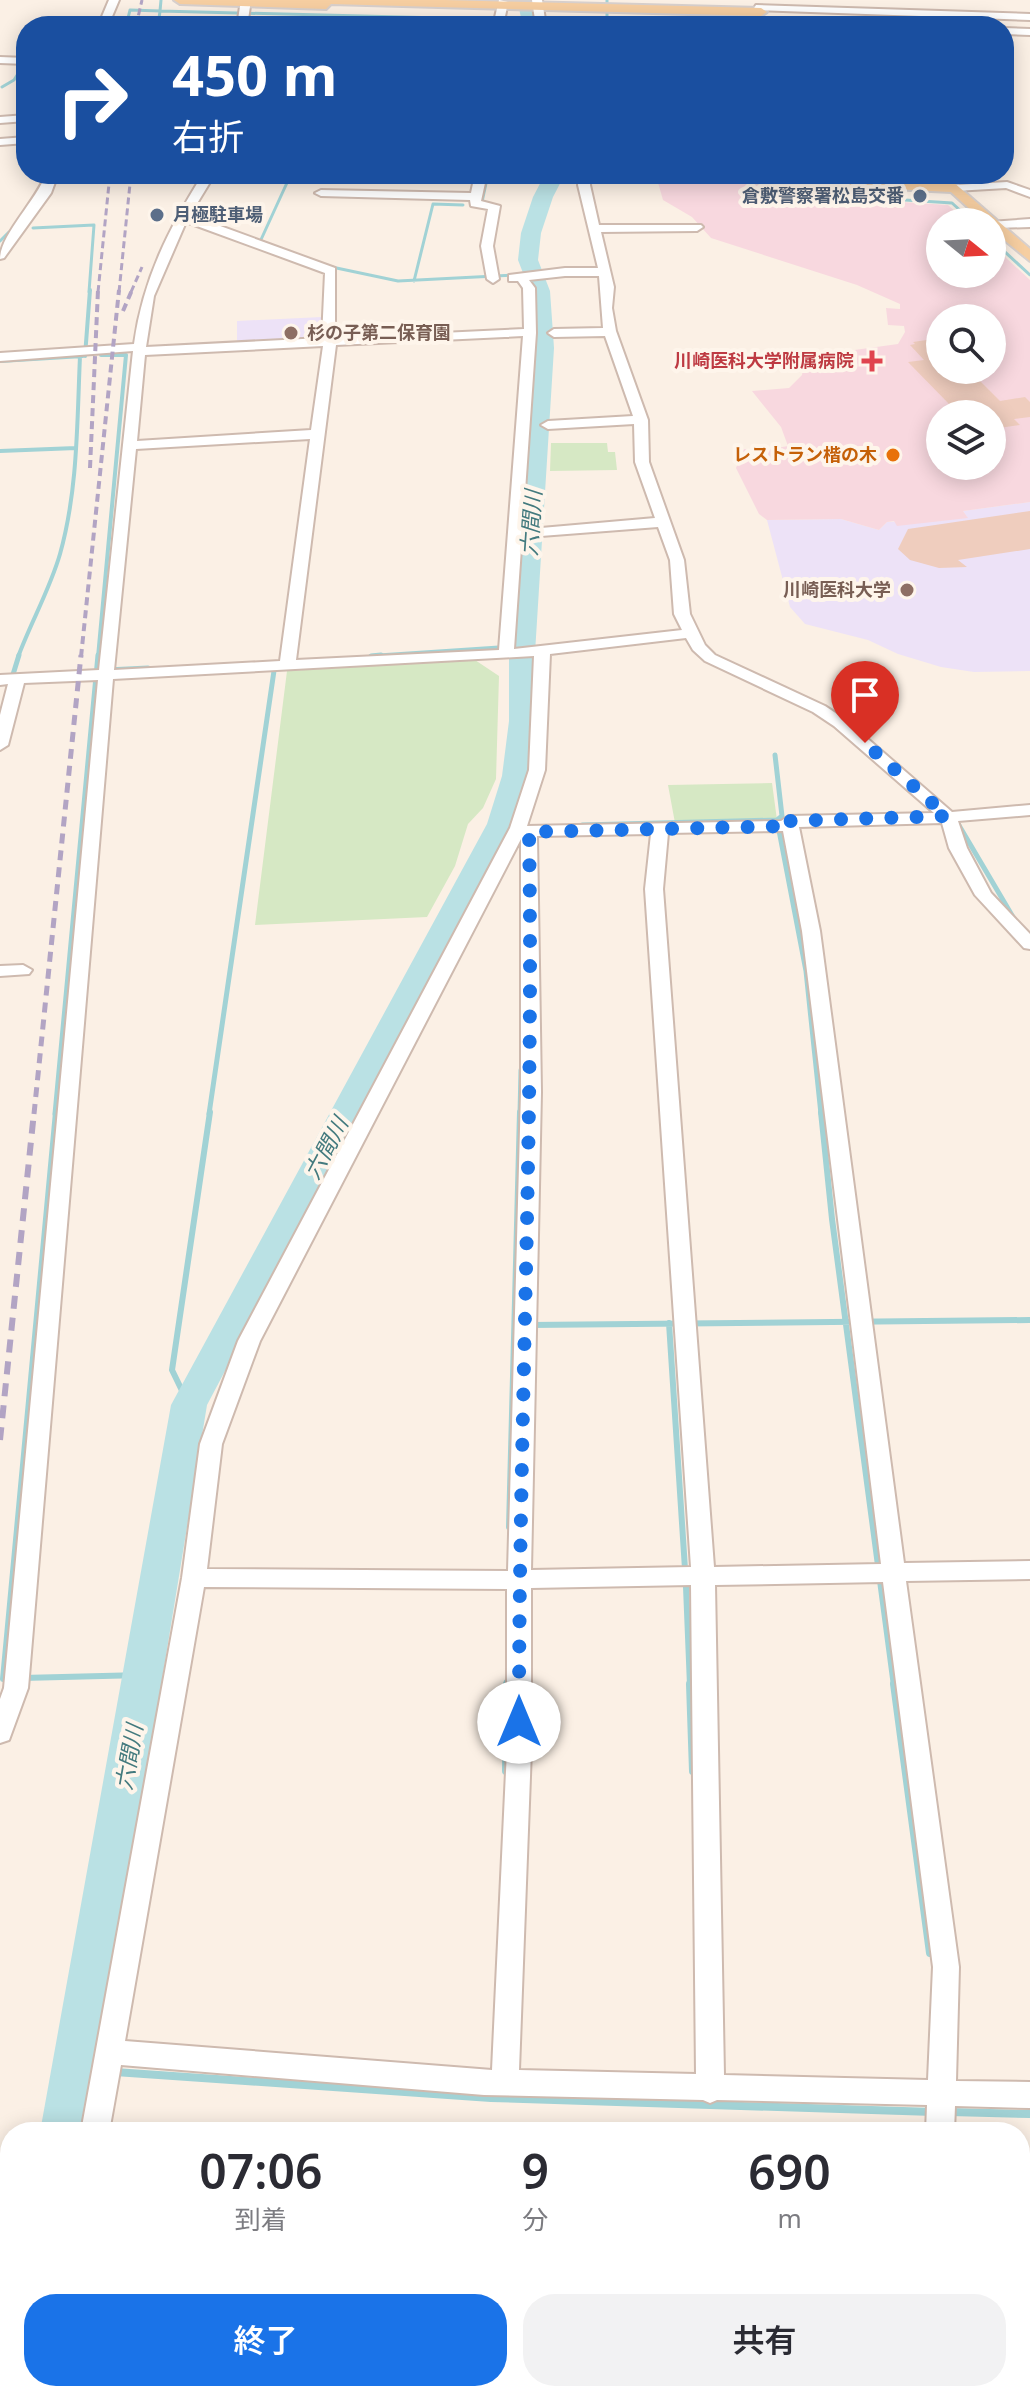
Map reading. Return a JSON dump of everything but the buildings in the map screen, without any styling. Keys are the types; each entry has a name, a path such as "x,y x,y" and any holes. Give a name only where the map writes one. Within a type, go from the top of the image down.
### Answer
{"main road":[{"path":"180,0 216,1 244,11 431,8 453,2"},
{"path":"311,0 453,2"},
{"path":"431,0 501,14 518,4 537,10 606,6 755,7"},
{"path":"874,184 955,188"},
{"path":"951,184 977,208"},
{"path":"1006,235 1030,257"}],"street":[{"path":"755,7 1000,16"},
{"path":"0,255 48,184"},
{"path":"0,1733 17,1678 103,673 139,351 147,299 182,216 203,184"},
{"path":"479,184 475,204 494,206 487,246 490,278 605,272"},
{"path":"584,184 605,272 610,332 641,420 642,462 677,560 682,614 689,633 710,658 819,709 840,723 947,816 974,880 997,913 1030,944"},
{"path":"955,188 1007,185 1019,187 1030,194"},
{"path":"321,193 476,197"},
{"path":"182,216 331,271 328,342 282,665"},
{"path":"1006,223 1030,223"},
{"path":"0,224 23,225"},
{"path":"595,229 697,227"},
{"path":"507,650 530,333 529,288 524,278"},
{"path":"554,333 610,332"},
{"path":"0,357 530,333"},
{"path":"548,425 641,420"},
{"path":"130,445 315,434"},
{"path":"541,532 661,522"},
{"path":"0,745 9,680 507,650 539,651 689,633"},
{"path":"97,2122 194,1578 211,1444 249,1341 358,1128 522,830 537,770 539,651"},
{"path":"522,830 782,826 789,821 1030,810"},
{"path":"782,826 811,931 861,1322 885,1572 946,1967 940,2114"},
{"path":"660,828 654,889 703,1576 710,2090"},
{"path":"497,2082 516,1881 511,1580 525,1325 531,1092 522,830"},
{"path":"0,971 23,970"},
{"path":"194,1578 511,1580 1030,1570"},
{"path":"107,2067 710,2090 940,2114 1030,2095"}],"shaded area":[{"name":"川崎医科大学附属病院","path":"658,184 751,184 845,189 853,199 948,205 951,208 926,208 926,288 1006,288 1006,258 1030,280 1030,502 963,511 968,518 897,526 894,521 887,522 879,530 841,519 767,520 759,514 736,468 744,449 760,451 788,446 781,427 752,391 789,388 802,375 805,350 840,352 898,344 905,332 904,326 888,325 886,308 900,309 900,304 857,285 711,238 692,217 663,200"},
{"path":"322,317 322,340 237,344 237,321"},
{"name":"川崎医科大学","path":"1030,502 1030,671 974,672 941,667 898,654 868,640 805,624 790,607 767,520 841,519 879,530 887,522 967,517 963,511"}],"green space":[{"path":"551,443 607,443 608,452 615,452 617,470 550,471"},
{"path":"475,660 499,676 496,779 483,808 468,824 455,866 427,917 255,925 287,671"},
{"path":"772,783 777,820 675,823 668,785"}],"waterway":[{"path":"160,11 161,0"},
{"name":"六間川","path":"525,0 529,16"},
{"path":"607,0 607,16"},
{"path":"128,16 130,10 160,11"},
{"path":"159,16 160,11"},
{"path":"160,11 361,16"},
{"path":"2,87 16,77"},
{"path":"259,244 286,184"},
{"path":"482,202 486,184"},
{"name":"六間川","path":"66,2122 189,1405 501,824 516,776 523,721 522,653 543,348 540,291 528,260 531,233 550,184"},
{"path":"851,190 858,197 952,203 958,208"},
{"path":"414,280 433,204 463,205"},
{"path":"33,228 94,225 89,292"},
{"path":"0,241 9,232"},
{"path":"1006,253 1030,275"},
{"path":"327,266 398,281 414,280"},
{"path":"414,280 514,275"},
{"path":"85,356 90,290"},
{"path":"529,334 542,334"},
{"path":"98,657 126,355 101,355"},
{"path":"0,361 80,356"},
{"path":"18,657 51,580 66,530 76,456 80,356"},
{"path":"0,451 76,448"},
{"path":"381,655 371,656 523,646"},
{"path":"11,681 19,655"},
{"path":"55,1114 98,655"},
{"path":"209,1114 275,664"},
{"path":"107,670 148,668"},
{"path":"775,755 782,816 777,820"},
{"path":"582,825 777,820"},
{"path":"777,820 806,971 821,1114"},
{"path":"957,822 1013,917"},
{"path":"500,825 519,827"},
{"path":"520,1114 521,1070"},
{"path":"3,1679 56,1112"},
{"path":"189,1405 172,1370 210,1112"},
{"path":"509,1527 520,1112"},
{"path":"821,1112 846,1322"},
{"path":"846,1322 1030,1320"},
{"path":"669,1324 846,1322"},
{"path":"846,1322 894,1686"},
{"path":"530,1325 669,1324"},
{"path":"669,1324 685,1569"},
{"path":"686,1587 690,1686"},
{"path":"22,1678 143,1675"},
{"path":"506,1771 507,1684"},
{"path":"690,1684 693,1771"},
{"path":"894,1684 930,1953"},
{"path":"74,2072 100,2072"},
{"path":"115,2072 491,2098 934,2112"},
{"path":"950,2112 1030,2114"}],"railway":[{"path":"138,16 142,0"},
{"path":"98,292 109,184"},
{"path":"119,292 130,184"},
{"path":"131,292 142,267"},
{"path":"90,468 98,290"},
{"path":"81,657 119,290"},
{"path":"123,311 132,290"},
{"path":"34,1114 81,655"},
{"path":"0,1440 34,1112"}],"place":[{"name":"倉敷警察署松島交番","path":"920,196"},
{"name":"月極駐車場","path":"157,215"},
{"name":"杉の子第二保育園","path":"291,333"},
{"name":"川崎医科大学附属病院","path":"872,361"},
{"name":"レストラン楷の木","path":"893,455"},
{"name":"川崎医科大学","path":"907,590"}],"route":[{"path":"519,1722 519,1579 531,1092 529,832 791,826 789,821 947,816 865,743"}]}
